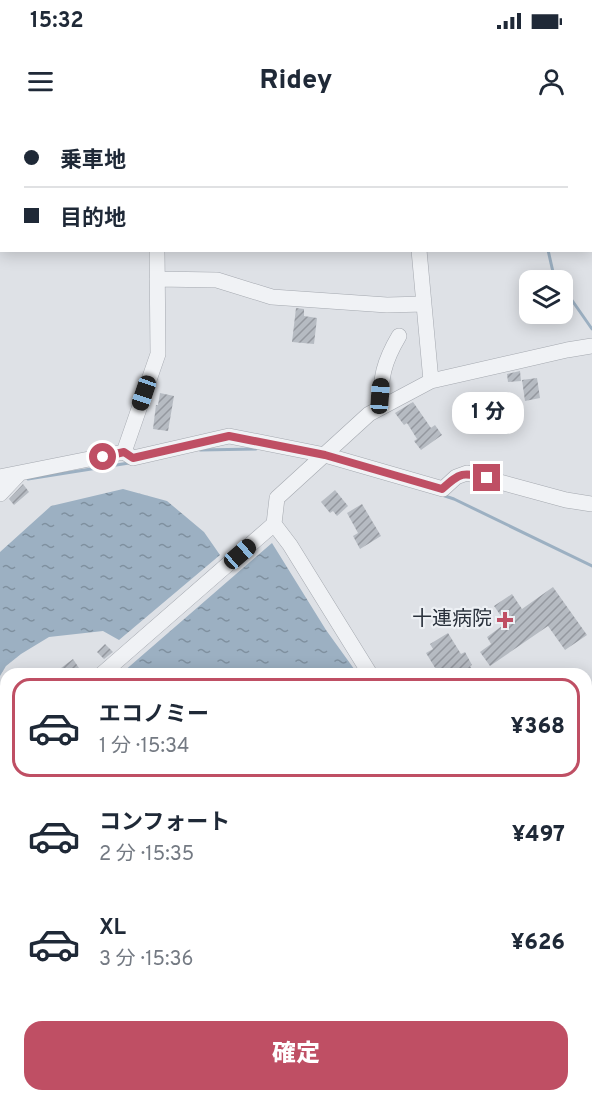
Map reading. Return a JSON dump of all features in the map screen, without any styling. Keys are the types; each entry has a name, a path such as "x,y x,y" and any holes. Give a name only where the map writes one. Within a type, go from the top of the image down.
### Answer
{"street":[{"path":"124,452 158,354 157,252"},
{"path":"419,252 431,381"},
{"path":"157,279 217,280 272,297 387,305 424,304"},
{"path":"380,408 382,373 388,354 399,336"},
{"path":"109,668 273,524 277,498 369,414 431,381 592,346"},
{"path":"0,477 124,452 133,458 229,436 325,455 442,489 456,477 467,473 566,500 592,504"},
{"path":"0,494 19,474"},
{"path":"273,524 290,545 366,668"}],"water":[{"path":"123,489 167,501 204,532 220,555 119,640 103,631 49,637 21,654 5,668 0,668 0,552 51,506"},
{"path":"272,543 326,630 353,668 128,668"}],"building":[{"path":"296,308 304,309 304,316 317,318 314,344 292,342"},
{"path":"520,371 521,381 508,382 507,374"},
{"path":"537,378 540,398 525,401 522,380"},
{"path":"160,393 174,396 168,431 153,429"},
{"path":"413,402 431,428 435,425 442,435 421,450 414,441 417,439 407,423 404,425 395,413"},
{"path":"23,484 29,492 14,505 9,499"},
{"path":"335,490 348,506 337,516 333,511 330,513 321,502"},
{"path":"362,504 381,536 360,549 353,536 358,533 347,513"},
{"path":"553,587 587,635 565,650 548,626 490,666 480,652 491,644 487,637 506,623 494,606 512,594 522,609"},
{"path":"448,633 461,654 465,652 471,668 435,668 426,653 433,649 430,644"},
{"path":"105,644 113,652 104,659 97,652"},
{"path":"73,659 79,668 61,668"}],"waterway":[{"path":"548,252 553,270"},
{"path":"573,302 592,329"},
{"path":"200,450 256,449"},
{"path":"28,479 129,463"},
{"path":"442,495 592,566"}],"place":[{"name":"十連病院","path":"505,620"}],"route":[{"path":"103,457 124,452 133,458 229,436 325,455 442,489 456,477 467,473 487,478"}]}
